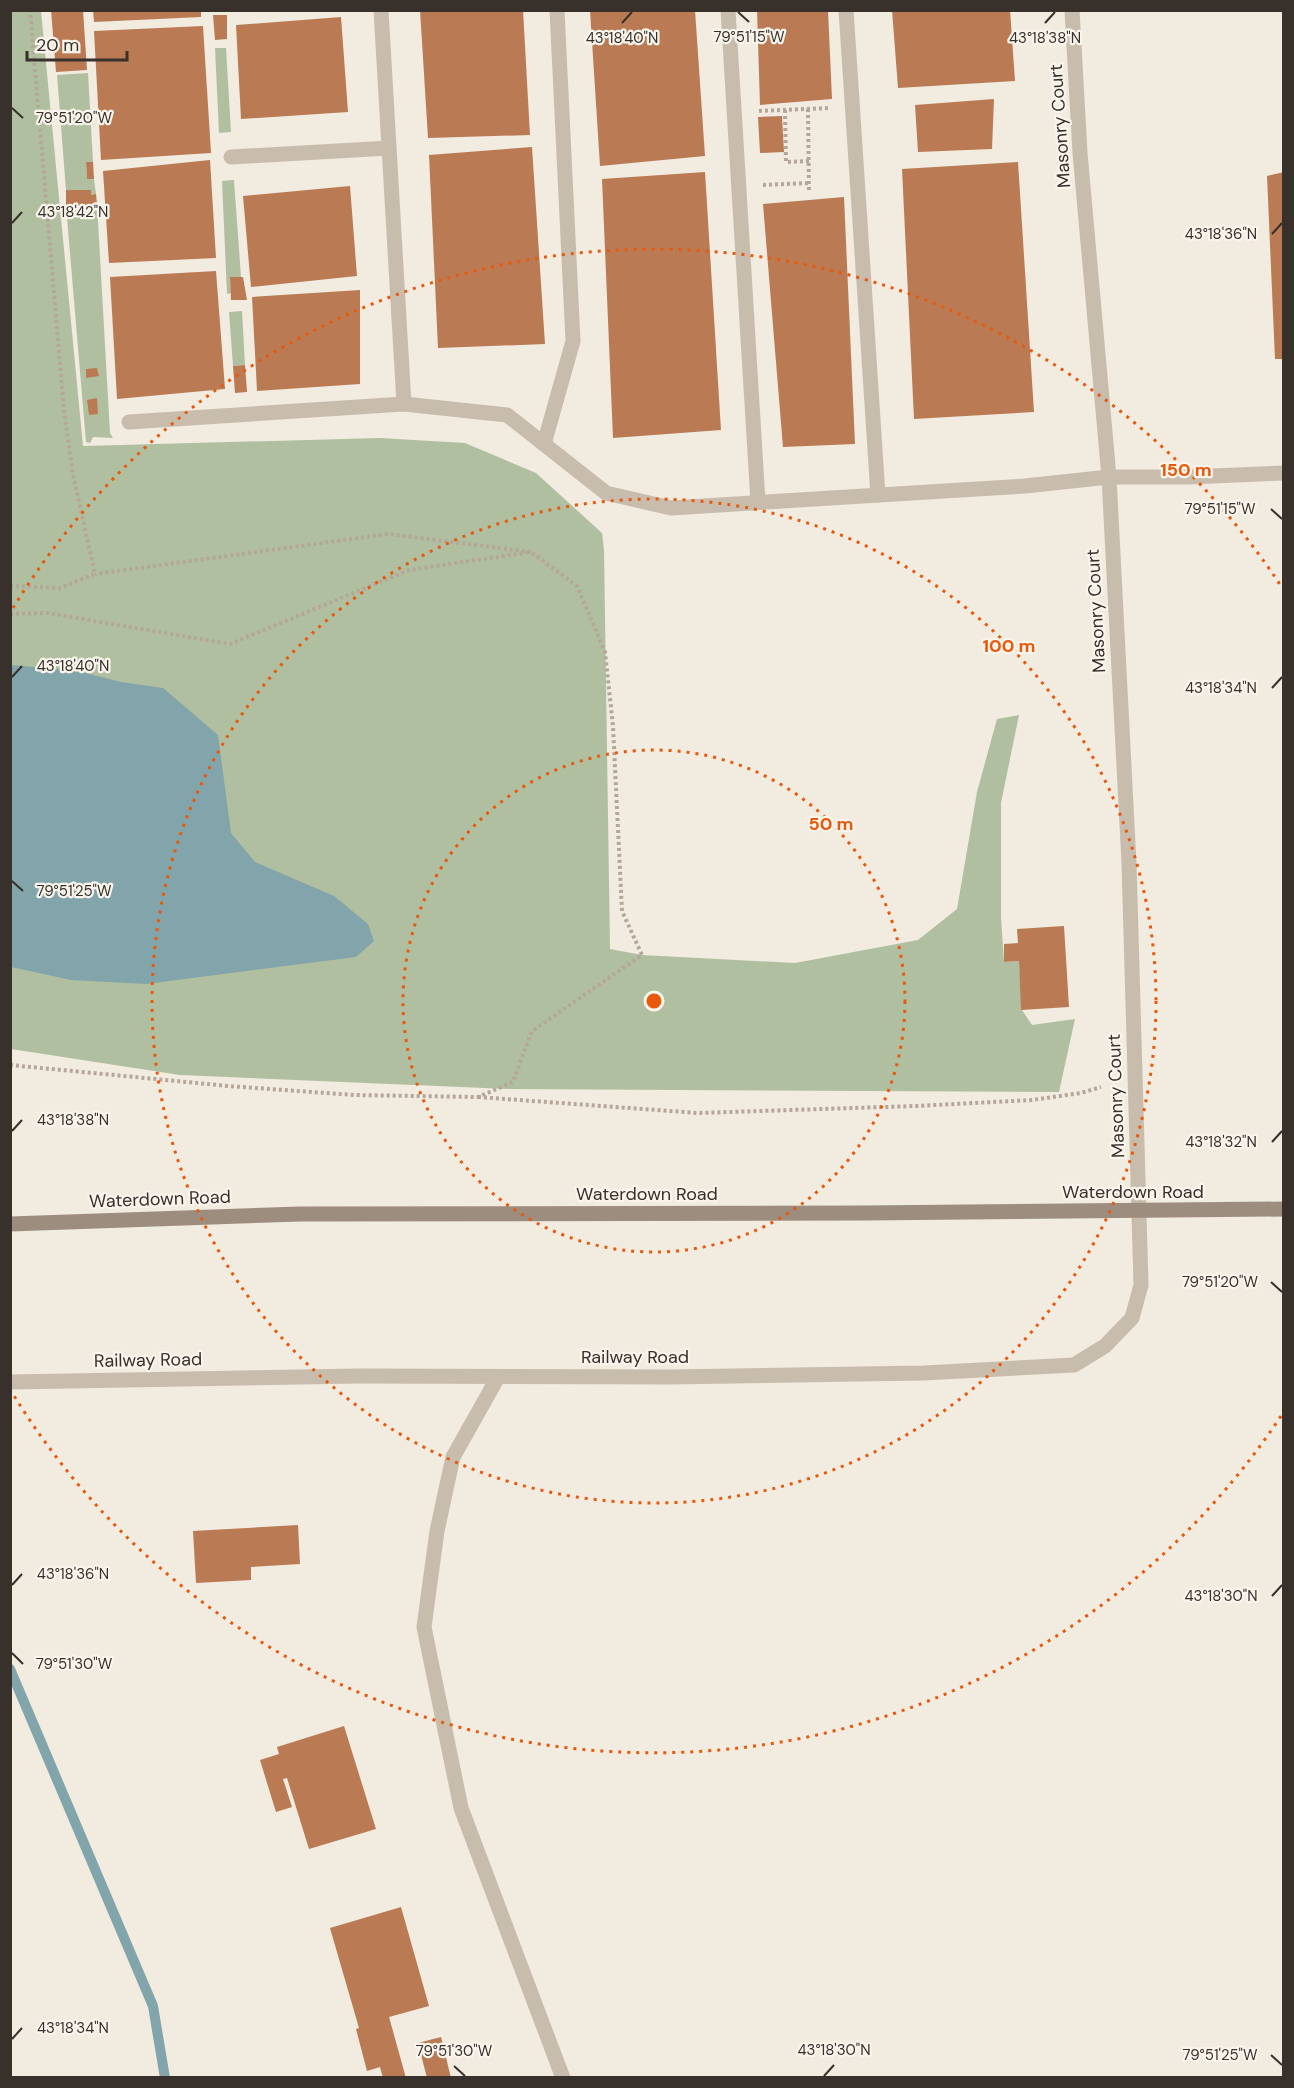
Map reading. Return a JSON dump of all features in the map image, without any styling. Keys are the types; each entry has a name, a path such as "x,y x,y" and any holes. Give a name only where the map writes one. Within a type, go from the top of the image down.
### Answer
{"main road":[{"name":"Waterdown Road","path":"10,1224 300,1214 864,1213 1284,1209"}],"street":[{"path":"381,10 404,404"},
{"path":"544,444 573,340 557,10"},
{"path":"728,10 758,502"},
{"path":"846,10 878,495"},
{"name":"Masonry Court","path":"1072,10 1081,164 1109,477 1129,863 1139,1210"},
{"path":"231,157 389,148"},
{"path":"129,422 404,404 507,415 606,493 670,508 1025,486 1109,477 1188,477 1284,473"},
{"name":"Railway Road","path":"10,1382 359,1376 672,1377 924,1373 1074,1365 1106,1346 1132,1318 1141,1285 1139,1210"},
{"path":"498,1377 453,1457 437,1531 424,1628 461,1808 563,2078"}],"path":[{"path":"30,10 64,411 73,475 94,574"},
{"path":"734,113 853,107"},
{"path":"808,109 809,192"},
{"path":"785,110 786,162 809,161"},
{"path":"739,187 809,183"},
{"path":"10,586 60,588 94,574 388,534 531,552 577,586 605,652 613,726 622,911 642,955 532,1031 513,1082 478,1097"},
{"path":"10,614 46,613 230,644 409,570 531,552"},
{"path":"10,1065 343,1095 478,1097 698,1113 1032,1100 1081,1093 1101,1087"}],"green space":[{"path":"10,11 41,11 83,446 380,438 465,443 536,473 602,533 610,949 642,955 795,963 918,940 957,909 977,792 997,719 1019,715 1001,803 1001,917 1004,962 1019,961 1022,1010 1032,1025 1075,1019 1059,1092 508,1089 180,1075 11,1049"},
{"path":"215,48 226,48 231,132 219,133"},
{"path":"88,73 93,162 86,163 87,179 94,179 96,194 91,195 91,190 66,190 57,75"},
{"path":"234,180 241,277 230,278 231,293 227,294 222,181"},
{"path":"97,204 110,433 113,438 93,437 90,443 86,442 66,206"},
{"path":"242,311 245,365 233,366 229,312"}],"water":[{"path":"11,665 78,671 121,682 163,688 218,735 231,833 255,862 334,896 368,924 374,941 356,957 146,984 71,980 11,967"}],"building":[{"path":"51,10 83,10 87,70 56,72"},
{"path":"93,10 201,10 201,17 94,22"},
{"path":"420,10 523,10 530,135 428,138"},
{"path":"590,10 695,10 705,156 600,166"},
{"path":"757,10 828,10 832,99 760,105"},
{"path":"892,10 1010,10 1015,81 898,88"},
{"path":"213,15 227,15 227,39 215,40"},
{"path":"341,17 348,112 241,119 236,25"},
{"path":"203,26 211,153 101,160 94,31"},
{"path":"994,99 992,149 918,152 915,105"},
{"path":"782,116 784,152 760,153 758,117"},
{"path":"532,147 545,344 438,348 429,155"},
{"path":"210,160 216,258 109,263 103,171"},
{"path":"86,162 93,162 94,179 87,179"},
{"path":"1018,162 1034,412 914,419 902,169"},
{"path":"705,172 721,430 613,438 602,179"},
{"path":"1284,172 1284,359 1275,359 1267,176"},
{"path":"350,186 357,276 251,287 243,196"},
{"path":"66,190 91,190 91,195 96,194 97,204 66,206"},
{"path":"844,197 855,444 783,447 763,204"},
{"path":"216,271 225,389 117,399 110,277"},
{"path":"230,277 243,277 247,300 231,300"},
{"path":"360,290 360,384 257,391 252,297"},
{"path":"245,365 247,392 235,393 233,366"},
{"path":"97,368 99,376 86,378 86,369"},
{"path":"97,398 98,414 89,415 87,400"},
{"path":"1064,926 1069,1007 1021,1010 1019,961 1004,962 1004,944 1018,943 1017,929"},
{"path":"298,1525 300,1564 251,1567 251,1580 196,1583 193,1531"},
{"path":"344,1726 376,1829 309,1849 287,1778 283,1779 292,1807 276,1812 260,1760 279,1754 277,1747"},
{"path":"401,1907 429,2006 389,2017 406,2078 383,2078 380,2067 367,2071 356,2029 359,2028 330,1928"},
{"path":"441,2037 451,2078 427,2078 418,2043"}],"waterway":[{"path":"10,1669 153,2006 165,2078"}]}
